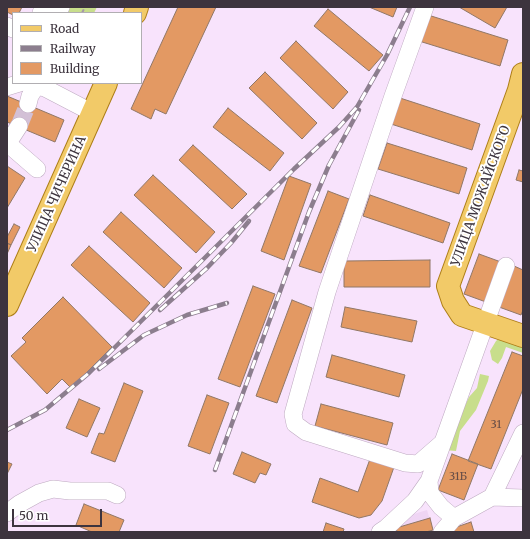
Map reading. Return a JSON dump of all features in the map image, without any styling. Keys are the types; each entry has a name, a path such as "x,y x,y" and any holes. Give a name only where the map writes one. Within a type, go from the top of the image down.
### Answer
{"main road":[{"name":"УЛИЦА МОЖАЙСКОГО","path":"486,324 462,315 453,301 448,286 519,90 523,74"},
{"name":"УЛИЦА ЧИЧЕРИНА","path":"7,305 106,84"},
{"path":"486,324 522,334"}],"street":[{"path":"425,7 392,96 327,292 293,414 295,424 306,432 405,463 418,464 441,444"},
{"path":"7,87 17,84"},
{"path":"28,104 32,84 93,113"},
{"path":"18,126 8,143 37,169"},
{"path":"380,532 415,501 429,481 506,266"},
{"path":"492,497 523,433"},
{"path":"429,481 430,493 441,507 454,518"},
{"path":"7,513 39,493 53,489 70,491 108,491 117,495"},
{"path":"442,532 454,518 492,497 523,498"}],"shaded area":[{"path":"427,510 433,530 397,532 394,520"}],"green space":[{"path":"69,7 97,7 94,12 67,11"},
{"path":"504,334 523,339 523,353 506,347 498,364 492,360 490,351 496,341"},
{"path":"480,374 489,376 476,410 460,431 456,451 444,450 469,397 477,388"}],"building":[{"path":"7,7 22,7 20,12 12,12 12,14 7,12"},
{"path":"178,7 216,7 166,114 155,109 151,119 131,109"},
{"path":"369,7 397,7 393,17"},
{"path":"459,7 507,7 495,28"},
{"path":"328,9 383,55 369,71 314,26"},
{"path":"428,15 508,40 500,66 419,41"},
{"path":"296,41 348,92 333,109 280,58"},
{"path":"265,72 317,123 302,139 249,88"},
{"path":"7,96 64,120 55,142 7,122"},
{"path":"400,98 480,124 472,150 391,124"},
{"path":"228,108 284,153 270,171 213,127"},
{"path":"387,143 467,168 459,194 378,169"},
{"path":"193,145 247,194 232,209 179,160"},
{"path":"7,166 25,178 7,208"},
{"path":"519,170 523,171 523,182 516,180"},
{"path":"153,175 215,232 196,253 134,195"},
{"path":"289,176 311,184 284,260 261,251"},
{"path":"328,191 349,199 321,273 299,266"},
{"path":"370,195 450,223 443,243 363,216"},
{"path":"121,212 182,268 164,288 103,232"},
{"path":"14,224 20,227 11,245 7,243 7,237"},
{"path":"7,243 11,245 7,254"},
{"path":"89,246 150,303 133,322 71,265"},
{"path":"479,254 501,262 486,302 464,294"},
{"path":"430,260 430,287 344,287 344,261"},
{"path":"514,266 523,270 523,310 521,315 499,307"},
{"path":"253,286 275,294 240,387 218,379"},
{"path":"63,297 112,347 71,388 62,379 47,394 11,356 26,342 22,338"},
{"path":"292,300 312,308 277,403 256,396"},
{"path":"345,307 417,321 412,342 341,327"},
{"path":"512,352 523,356 523,389 491,469 468,461"},
{"path":"332,355 405,375 399,397 326,377"},
{"path":"124,383 143,391 115,462 91,453 99,433 104,434"},
{"path":"207,395 229,403 210,454 188,446"},
{"path":"79,399 100,408 87,437 66,428"},
{"path":"321,404 393,423 387,445 315,426"},
{"path":"242,452 271,464 266,475 260,473 255,483 233,474"},
{"path":"452,454 478,464 464,500 438,490"},
{"path":"370,459 394,467 382,501 371,515 359,518 312,502 320,478 358,492"},
{"path":"7,462 12,464 7,474"},
{"path":"84,504 124,520 119,532 92,532 76,525"},
{"path":"430,518 433,530 426,532 397,532 396,528"},
{"path":"471,522 474,532 449,532 448,530"},
{"path":"326,523 344,529 343,532 323,532"}],"tunnel":[{"path":"19,126 28,104"}],"railway":[{"path":"7,430 45,410 89,373 294,169 339,127 357,107 387,55 410,7"},
{"path":"215,470 309,212 329,165 359,110"},
{"path":"160,310 207,268 231,243 249,221"},
{"path":"99,369 144,335 187,315 227,303"}]}
